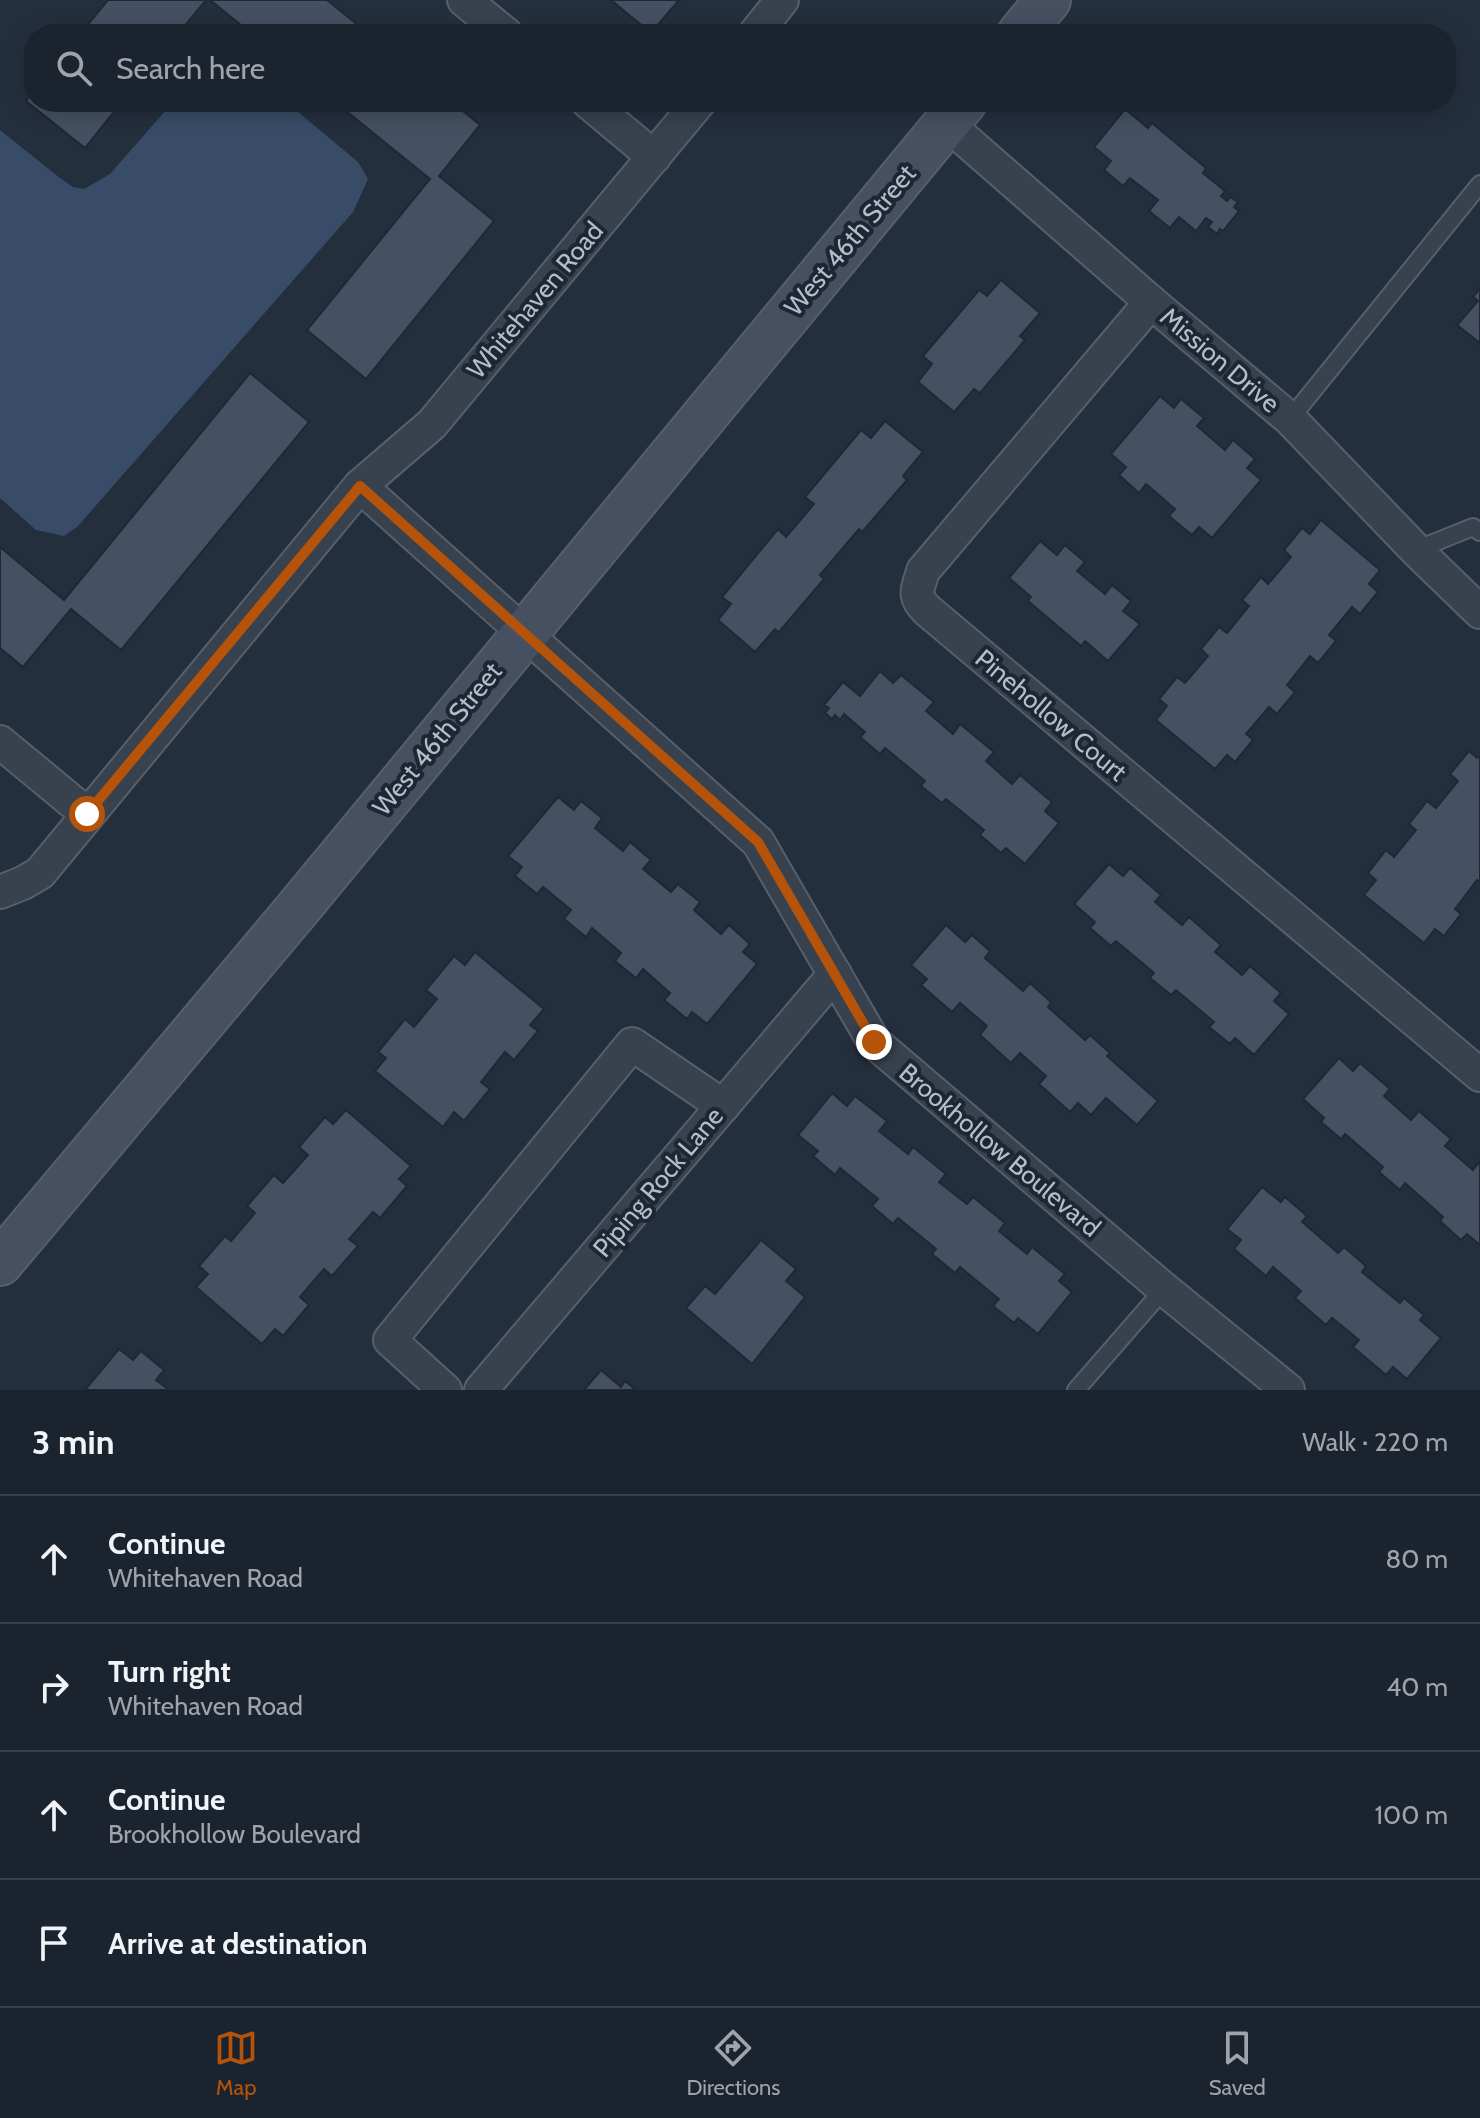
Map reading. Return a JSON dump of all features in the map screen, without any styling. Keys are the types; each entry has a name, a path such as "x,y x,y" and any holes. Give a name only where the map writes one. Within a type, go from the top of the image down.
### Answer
{"street":[{"path":"464,0 494,24"},
{"path":"763,24 782,0"},
{"path":"1028,24 1048,0"},
{"path":"600,112 654,157"},
{"name":"Whitehaven Road","path":"0,892 40,873 360,486 432,424 691,112"},
{"name":"Mission Drive","path":"955,113 1151,302 1290,419 1480,612"},
{"name":"West 46th Street","path":"0,1263 300,906 955,113"},
{"name":"Pinehollow Court","path":"1151,302 923,571 917,586 920,602 1480,1075"},
{"path":"360,486 525,632"},
{"name":"Brookhollow Boulevard","path":"525,632 758,842 874,1042 1164,1289 1288,1390"},
{"path":"0,742 87,814"},
{"name":"Piping Rock Lane","path":"481,1390 835,974"},
{"path":"445,1390 390,1340 632,1044 723,1106"}],"lane":[{"path":"1290,419 1480,184"},
{"path":"1416,550 1473,527 1480,532"},
{"path":"1076,1390 1164,1289"}],"water":[{"path":"164,112 298,112 358,162 368,179 353,212 78,526 64,536 36,530 0,498 0,130 73,187 84,189 110,174"}],"building":[{"path":"108,0 206,0 186,24 88,24"},
{"path":"210,0 327,0 357,24 240,24"},
{"path":"611,0 679,0 659,24 640,24"},
{"path":"40,112 114,112 85,148"},
{"path":"347,112 464,112 480,125 439,176 494,221 366,379 307,330 430,179"},
{"path":"1123,112 1129,112 1148,128 1152,123 1206,168 1203,173 1225,191 1221,196 1227,201 1230,197 1238,202 1234,207 1239,211 1217,234 1208,227 1212,222 1206,218 1196,231 1179,217 1170,228 1149,211 1158,200 1130,178 1123,186 1104,170 1111,161 1094,147"},
{"path":"1001,280 1040,313 1020,336 1025,340 980,393 974,389 954,412 918,382 932,364 923,356 979,290 987,296"},
{"path":"1480,288 1480,343 1457,325 1478,301 1473,297"},
{"path":"250,373 309,422 121,650 71,609 23,667 0,648 0,547 64,600"},
{"path":"1160,396 1174,408 1181,399 1204,418 1197,426 1225,450 1233,440 1255,459 1247,468 1261,480 1212,538 1199,527 1192,535 1169,516 1175,509 1146,484 1139,493 1119,475 1126,467 1111,454"},
{"path":"885,421 923,452 903,476 907,480 820,575 824,579 779,632 775,629 755,652 718,620 731,604 722,597 778,529 786,537 814,504 805,497 861,430 871,438"},
{"path":"1321,520 1380,570 1369,584 1378,592 1360,614 1352,607 1329,635 1336,641 1318,663 1310,656 1287,685 1295,692 1277,714 1269,707 1246,734 1253,740 1235,762 1227,755 1215,769 1156,720 1167,706 1159,699 1177,677 1185,683 1208,656 1201,649 1219,627 1227,633 1249,606 1242,600 1261,577 1268,584 1291,557 1284,550 1302,528 1310,534"},
{"path":"1040,541 1057,555 1065,545 1085,562 1077,571 1105,594 1112,585 1131,601 1123,611 1140,624 1108,661 1085,641 1081,646 1028,601 1031,597 1009,578"},
{"path":"880,671 893,683 901,675 934,702 926,711 953,734 960,724 994,752 986,761 1012,784 1020,775 1052,802 1045,811 1059,823 1025,864 1006,848 1001,853 980,835 984,830 946,799 942,803 921,786 925,781 885,748 880,754 860,737 865,732 844,714 840,720 835,715 832,719 825,713 829,708 824,705 843,682 860,696"},
{"path":"1469,751 1477,758 1480,755 1480,882 1477,880 1455,909 1461,914 1444,936 1435,929 1424,943 1364,895 1376,880 1368,873 1386,850 1394,857 1416,830 1409,824 1427,801 1436,808 1458,781 1450,774"},
{"path":"558,797 574,810 581,801 602,818 595,828 623,851 630,842 651,860 643,869 671,892 678,884 700,902 694,910 721,934 729,925 750,944 743,952 757,964 707,1024 692,1012 687,1019 664,1000 670,993 643,969 636,978 615,961 621,953 592,928 586,937 564,919 571,910 543,887 537,894 515,876 522,867 508,856"},
{"path":"1109,864 1123,876 1130,868 1161,895 1155,902 1182,925 1189,917 1221,945 1215,952 1242,975 1250,966 1281,993 1274,1001 1289,1014 1254,1055 1235,1038 1230,1044 1209,1027 1214,1022 1176,990 1171,995 1150,978 1154,973 1116,941 1111,946 1090,928 1095,922 1074,904"},
{"path":"946,925 965,942 972,935 990,951 985,958 1023,991 1030,983 1051,1002 1048,1007 1085,1040 1090,1035 1110,1053 1107,1056 1158,1101 1137,1125 1106,1098 1091,1115 1078,1103 1070,1112 1039,1084 1046,1076 1020,1053 1011,1063 980,1035 987,1026 960,1003 952,1012 921,985 927,979 911,965"},
{"path":"475,952 544,1009 530,1025 538,1031 514,1060 505,1052 481,1082 490,1089 464,1121 454,1112 443,1127 375,1071 386,1058 378,1052 405,1019 414,1027 437,999 426,990 454,956 465,965"},
{"path":"1339,1058 1353,1071 1360,1063 1390,1089 1384,1096 1411,1120 1419,1111 1451,1139 1445,1146 1473,1170 1480,1161 1480,1245 1467,1234 1461,1240 1440,1221 1443,1217 1405,1183 1400,1190 1379,1172 1383,1167 1345,1134 1341,1139 1321,1122 1324,1118 1303,1099"},
{"path":"832,1093 847,1106 855,1096 887,1121 879,1131 908,1154 913,1147 946,1174 939,1182 967,1204 973,1197 1005,1223 999,1231 1027,1254 1032,1247 1065,1274 1059,1281 1072,1292 1038,1334 1018,1318 1014,1323 993,1306 999,1299 960,1267 955,1273 932,1254 936,1249 898,1218 893,1224 872,1206 878,1199 840,1168 835,1175 813,1156 818,1151 798,1135"},
{"path":"346,1110 411,1166 399,1179 407,1186 380,1218 373,1212 349,1239 358,1246 332,1276 324,1269 300,1297 309,1305 283,1336 275,1329 262,1344 196,1287 208,1274 199,1266 225,1236 231,1241 255,1213 247,1206 274,1175 283,1183 308,1155 299,1147 325,1117 333,1124"},
{"path":"1262,1187 1281,1202 1285,1197 1307,1216 1302,1222 1338,1253 1344,1247 1366,1266 1362,1272 1400,1303 1404,1298 1424,1315 1420,1320 1441,1338 1407,1379 1393,1367 1386,1375 1353,1347 1359,1340 1332,1318 1326,1325 1295,1298 1301,1291 1273,1267 1266,1276 1234,1249 1241,1240 1227,1229"},
{"path":"761,1240 796,1269 786,1281 805,1297 752,1364 686,1308 705,1286 715,1294"},
{"path":"119,1349 133,1360 141,1351 164,1370 156,1380 169,1390 85,1390"},
{"path":"601,1370 621,1387 625,1381 636,1390 584,1390"}],"route":[{"path":"87,814 360,486 758,842 874,1042"}]}
